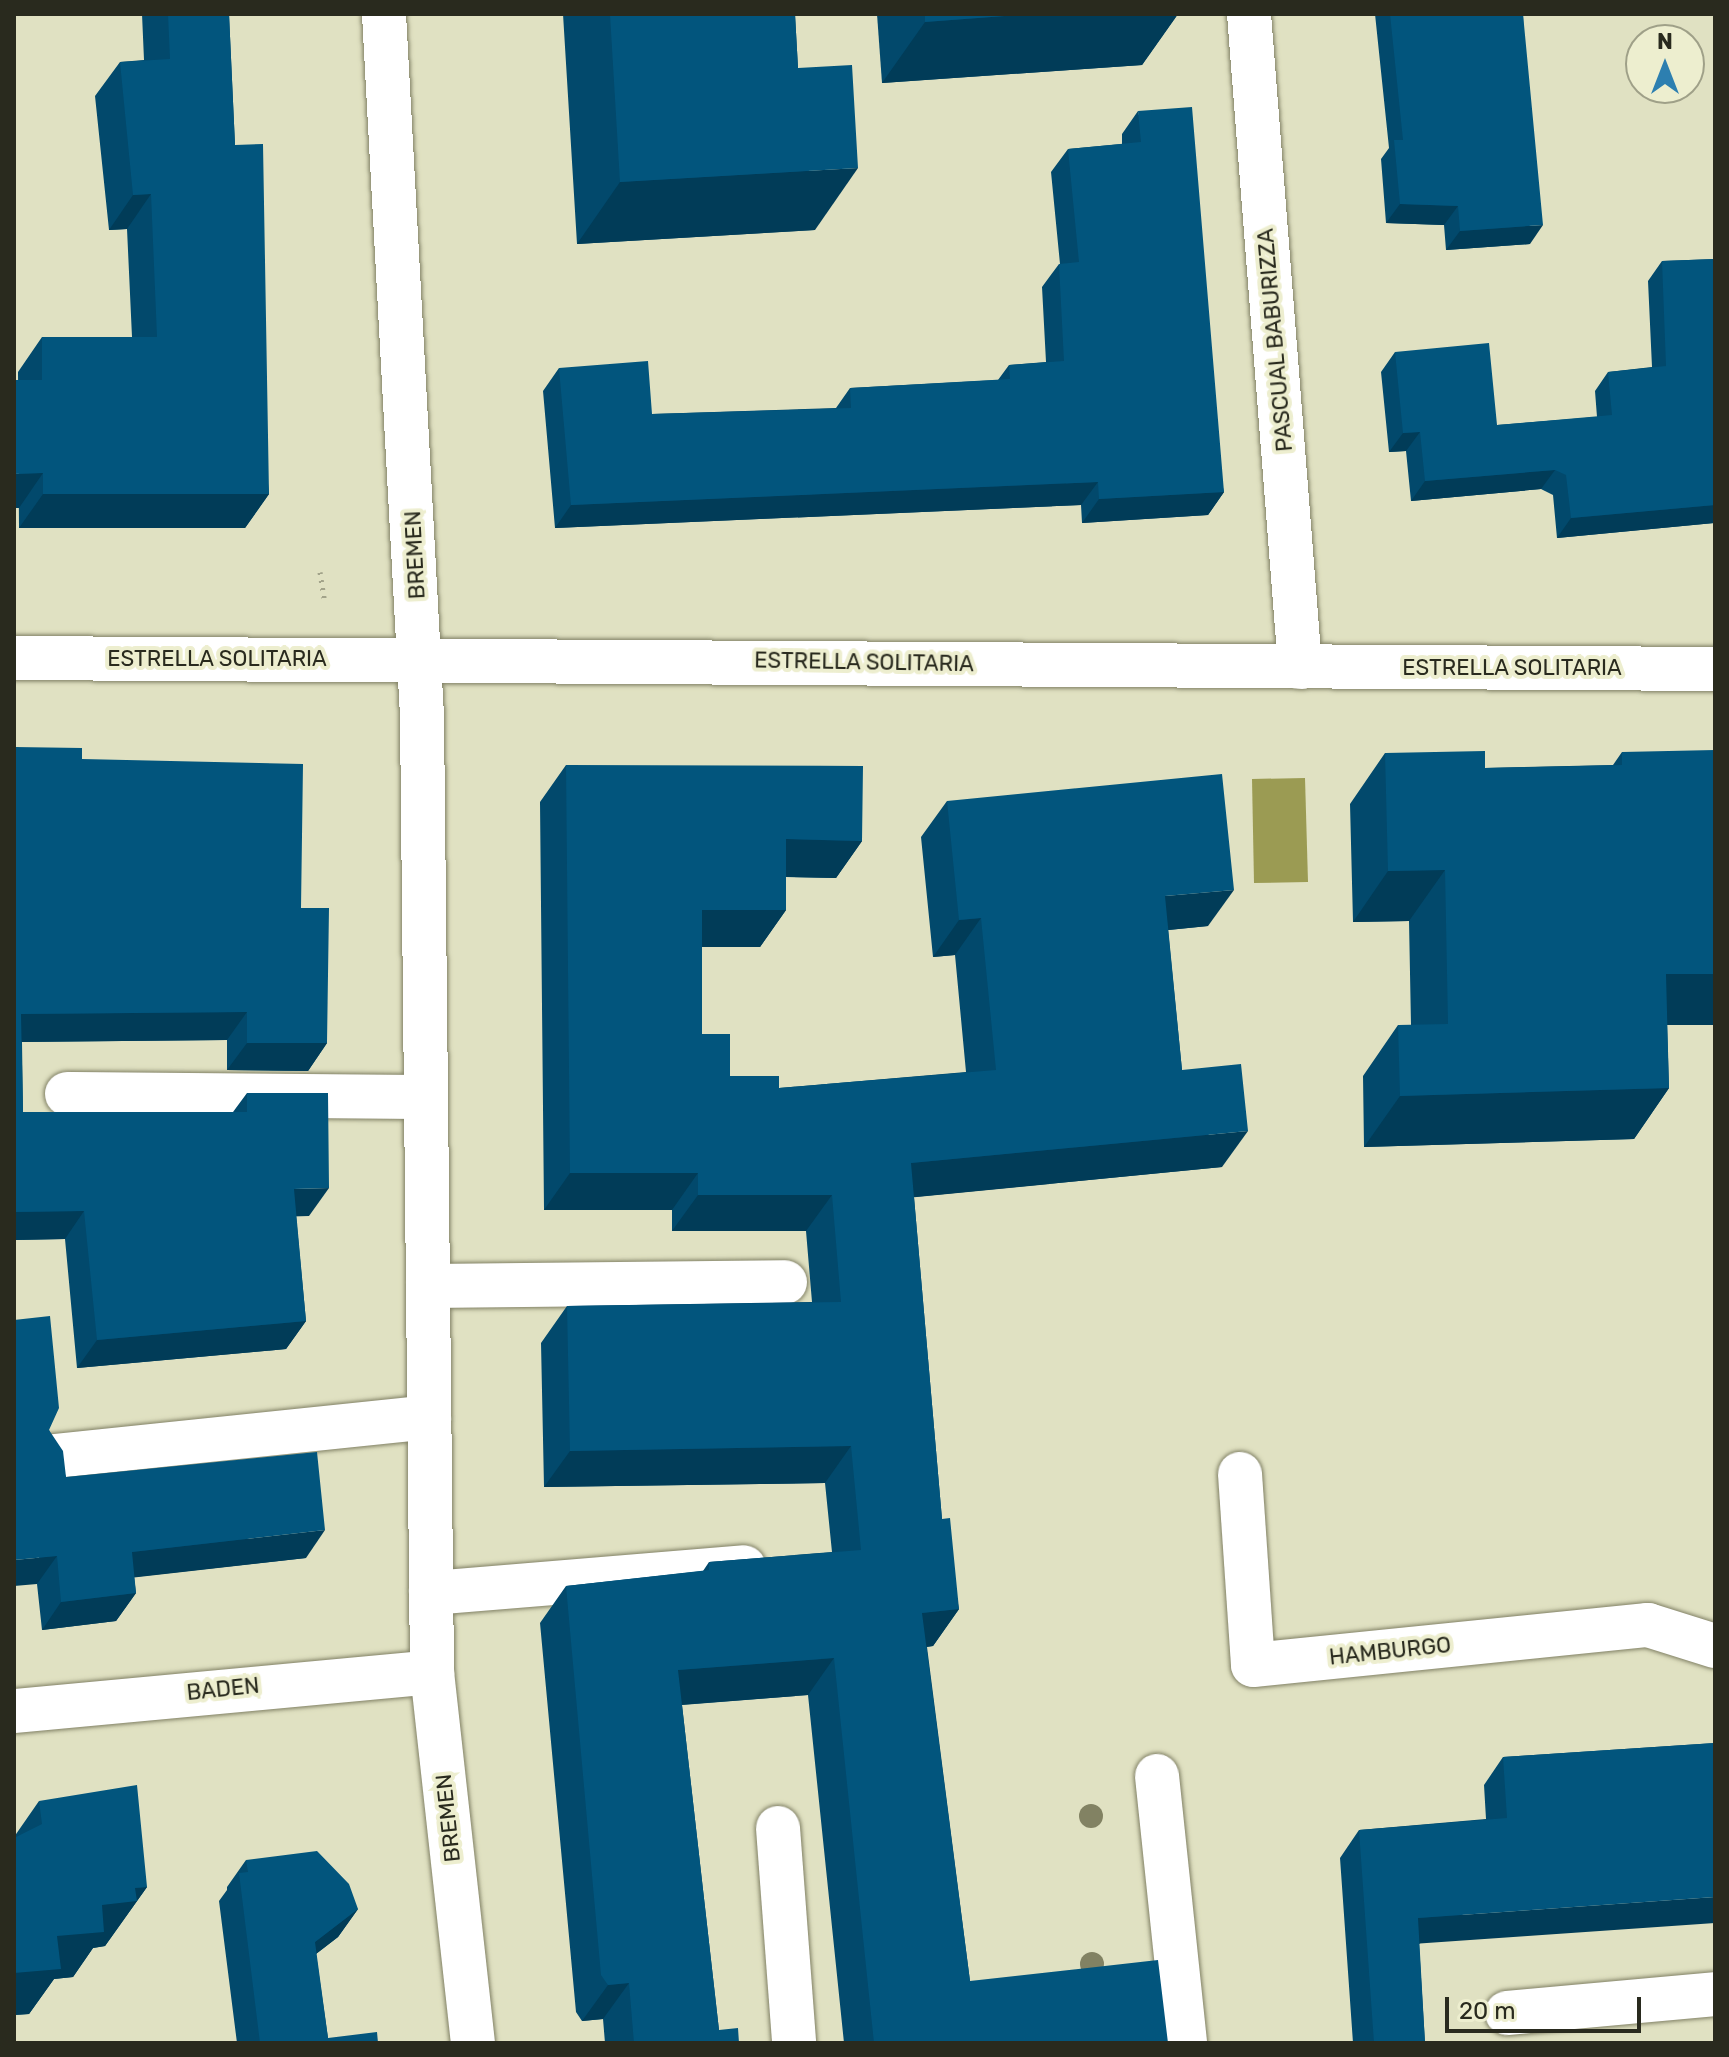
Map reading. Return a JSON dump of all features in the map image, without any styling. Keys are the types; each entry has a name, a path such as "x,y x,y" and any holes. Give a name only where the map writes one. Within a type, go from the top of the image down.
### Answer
{"street":[{"name":"BREMEN","path":"384,14 419,659 432,1672 473,2043"},
{"name":"PASCUAL BABURIZZA","path":"1249,14 1300,667"},
{"name":"ESTRELLA SOLITARIA","path":"14,658 1715,669"},
{"path":"67,1094 426,1097"},
{"path":"428,1286 785,1282"},
{"path":"54,1456 429,1417"},
{"name":"HAMBURGO","path":"1240,1474 1253,1665 1648,1625 1715,1646"},
{"path":"431,1593 782,1564"},
{"name":"BADEN","path":"14,1711 432,1672"},
{"path":"1157,1776 1185,2043"},
{"path":"778,1828 794,2043"},
{"path":"1507,2013 1715,1994"}],"shaded area":[{"path":"1305,778 1308,882 1254,883 1252,779"}],"building":[{"path":"168,14 229,14 235,145 263,144 269,494 43,494 43,473 14,474 14,380 42,380 42,337 157,337 151,194 133,195 120,62 170,59"},
{"path":"610,14 795,14 798,68 852,65 858,168 620,182"},
{"path":"925,14 1033,14 925,22"},
{"path":"1390,14 1523,14 1543,225 1460,231 1458,206 1400,204 1394,140 1403,140"},
{"path":"1192,107 1224,492 1099,499 1098,482 571,505 559,368 648,361 652,414 851,408 850,388 1010,379 1009,365 1064,361 1059,264 1079,262 1068,149 1141,142 1138,111"},
{"path":"1715,259 1715,505 1571,518 1566,475 1555,470 1425,481 1420,432 1403,433 1395,352 1489,343 1497,425 1612,415 1608,372 1666,366 1662,261"},
{"path":"14,747 82,748 82,759 303,764 301,908 329,908 327,1043 247,1043 247,1012 21,1014 23,1112 247,1112 247,1093 328,1093 329,1188 294,1189 306,1321 97,1340 84,1211 14,1212"},
{"path":"1715,750 1715,974 1666,974 1669,1088 1400,1096 1398,1025 1448,1024 1445,870 1388,871 1385,753 1485,751 1485,768 1622,765 1622,752"},
{"path":"566,765 863,766 862,841 786,839 786,910 702,910 702,1034 730,1034 730,1076 779,1076 779,1088 996,1070 981,918 959,920 947,801 1222,774 1234,890 1165,896 1182,1070 1241,1064 1248,1131 911,1163 942,1519 950,1518 959,1609 922,1613 970,1981 1158,1960 1168,2043 874,2043 834,1658 678,1670 719,2030 738,2028 739,2043 634,2043 629,1983 608,1985 601,1975 566,1586 709,1570 709,1562 861,1550 851,1446 570,1451 567,1306 841,1302 832,1195 698,1195 698,1173 570,1173"},
{"path":"50,1316 59,1408 49,1430 63,1451 66,1477 317,1452 325,1530 132,1552 136,1593 61,1602 57,1556 14,1560 14,1320"},
{"path":"1715,1743 1715,1897 1418,1918 1425,2043 1374,2043 1359,1830 1507,1818 1503,1757"},
{"path":"137,1785 147,1887 135,1888 137,1901 102,1905 104,1932 57,1936 61,1969 14,1973 14,1838 42,1824 39,1801"},
{"path":"317,1851 349,1884 358,1909 315,1942 328,2038 377,2032 378,2043 260,2043 239,1873 248,1872 246,1860"}]}
